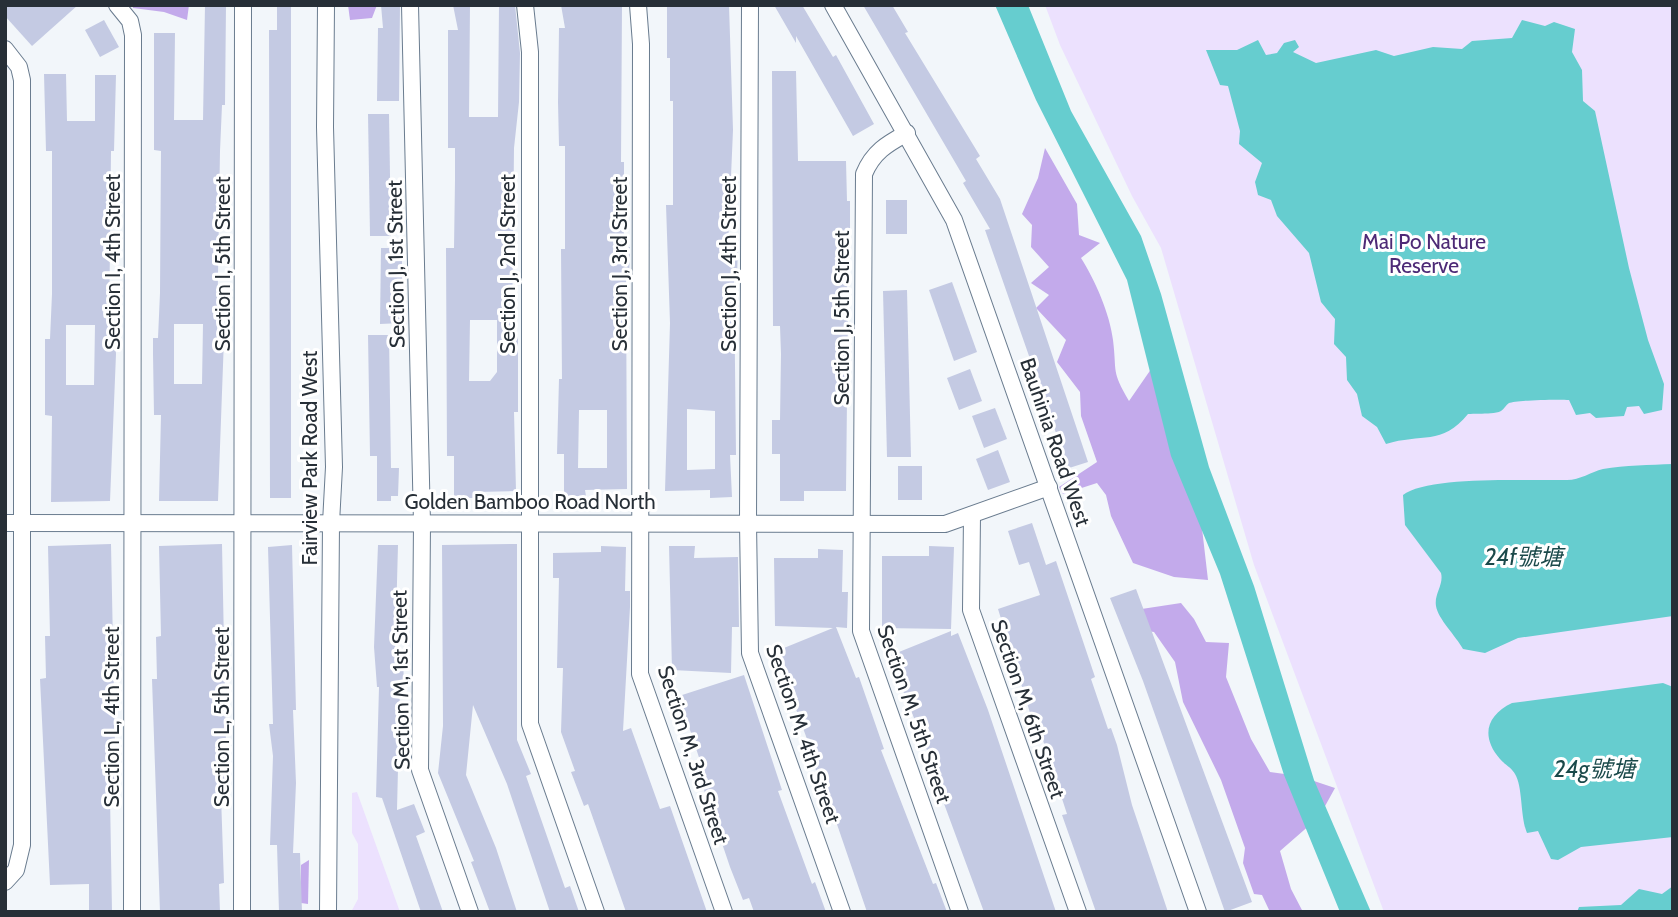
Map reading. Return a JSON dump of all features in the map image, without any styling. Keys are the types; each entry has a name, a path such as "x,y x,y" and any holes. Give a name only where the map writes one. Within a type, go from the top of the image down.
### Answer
{"street":[{"name":"Section I, 4th Street","path":"117,5 130,21 133,35 134,523"},
{"name":"Section I, 5th Street","path":"243,5 245,523"},
{"name":"Fairview Park Road West","path":"326,5 325,127 334,467 331,523 328,912"},
{"name":"Section J, 1st Street","path":"410,5 422,523"},
{"name":"Section J, 2nd Street","path":"525,5 530,52 530,724 596,912"},
{"name":"Section J, 3rd Street","path":"638,5 641,44 642,523"},
{"name":"Section J, 4th Street","path":"748,523 750,5"},
{"name":"Bauhinia Road West","path":"833,5 954,220 1198,912"},
{"path":"5,49 19,67 22,80 24,523 22,845 16,870 5,881"},
{"name":"Section J, 5th Street","path":"861,524 864,174 870,160 880,149 907,133"},
{"name":"Golden Bamboo Road North","path":"5,523 945,524 1048,487"},
{"name":"Section M, 6th Street","path":"972,514 971,610 1077,912"},
{"name":"Section L, 4th Street","path":"132,912 134,523"},
{"name":"Section L, 5th Street","path":"242,912 245,523"},
{"name":"Section M, 1st Street","path":"422,523 420,769 470,912"},
{"name":"Section M, 3rd Street","path":"642,523 640,674 724,912"},
{"name":"Section M, 4th Street","path":"748,523 750,653 842,912"},
{"name":"Section M, 5th Street","path":"861,524 860,631 960,912"}],"green space":[{"name":"Mai Po Nature Reserve","path":"1045,5 1673,5 1673,912 1384,912 1254,565 1161,248 1132,196 1060,45"},
{"path":"357,792 400,912 351,912 358,899 358,844 352,833 352,793"}],"shaded area":[{"path":"133,5 189,5 187,20 164,12 133,8"},
{"path":"348,5 377,5 372,18 350,20"},
{"path":"1045,148 1077,204 1079,235 1100,243 1081,258 1105,308 1113,340 1117,377 1129,401 1156,362 1200,511 1208,580 1174,577 1133,563 1111,516 1106,495 1097,483 1063,494 1059,487 1097,462 1081,416 1080,392 1057,362 1066,340 1036,308 1049,295 1031,283 1049,267 1031,247 1032,225 1022,214 1038,178"},
{"path":"1181,603 1194,619 1206,642 1229,643 1226,677 1251,739 1270,772 1299,776 1335,788 1319,817 1280,851 1291,889 1303,912 1270,912 1262,895 1254,894 1243,863 1245,848 1221,780 1183,702 1175,662 1154,632 1126,628 1135,610"},
{"path":"309,860 308,904 301,903 301,865"}],"water":[{"path":"995,5 1028,5 1071,111 1141,236 1161,294 1209,467 1254,586 1314,780 1371,912 1340,912 1284,775 1220,574 1171,456 1127,280 1036,100"},
{"path":"1522,20 1545,26 1554,22 1575,29 1572,52 1582,70 1583,101 1595,111 1629,268 1648,340 1664,384 1662,410 1644,414 1639,406 1627,407 1624,416 1596,418 1590,413 1576,415 1569,400 1520,401 1509,403 1498,412 1468,414 1449,431 1440,435 1386,444 1377,427 1362,416 1357,394 1347,380 1346,357 1334,344 1335,319 1321,302 1309,253 1277,216 1271,200 1258,195 1255,182 1262,163 1239,144 1240,131 1228,86 1220,85 1206,50 1237,50 1258,40 1266,55 1277,53 1284,43 1295,40 1299,47 1293,52 1316,63 1376,50 1394,56 1433,47 1462,49 1472,41 1512,38"},
{"name":"24f號塘","path":"1673,464 1673,616 1518,638 1485,653 1463,649 1437,611 1441,573 1405,525 1403,495 1434,484 1572,480 1611,468"},
{"name":"24g號塘","path":"1663,683 1673,687 1673,837 1581,847 1558,860 1551,859 1538,831 1527,833 1518,780 1490,742 1488,734 1492,720 1512,703"},
{"path":"1673,886 1673,912 1577,912 1579,907 1621,905 1639,889 1662,894"}],"building":[{"path":"5,5 78,5 32,46 5,16"},
{"path":"205,5 226,5 217,337 224,338 218,501 159,501 161,415 154,415 153,338 158,338 160,293 161,151 154,150 154,33 175,33 174,120 203,120","holes":["174,324 203,324 202,384 174,384"]},
{"path":"277,5 291,5 291,498 270,498 269,30 277,30"},
{"path":"381,5 400,5 399,101 377,101 378,28 383,28"},
{"path":"453,5 470,5 469,117 498,117 499,5 515,5 520,53 514,148 512,334 518,334 518,412 514,412 516,491 475,492 475,498 454,498 454,456 447,456 446,248 454,248 455,180 455,148 448,148 448,30 458,30","holes":["470,320 497,320 497,372 490,381 469,381"]},
{"path":"561,5 622,5 621,162 624,162 624,247 630,247 629,277 626,277 627,489 585,490 586,496 564,496 564,454 557,454 559,379 562,379 561,249 565,249 565,146 559,146 559,28 565,28","holes":["579,410 607,410 607,468 578,468"]},
{"path":"667,5 729,5 733,130 728,246 738,246 737,277 734,277 736,455 730,455 732,497 710,498 710,490 665,491 670,323 666,205 673,205 673,101 670,101 670,58 667,58","holes":["687,409 715,411 715,469 687,470"]},
{"path":"774,5 802,5 833,57 836,55 874,124 853,136 796,36 796,43"},
{"path":"863,5 892,5 908,32 905,33 980,156 976,159 1000,199 1088,462 1066,469 985,230 990,229 963,183 966,181"},
{"path":"104,20 119,47 100,57 85,30"},
{"path":"772,71 796,71 798,161 846,161 847,201 850,201 850,235 845,235 848,307 846,491 804,491 804,501 780,501 780,454 772,454 772,420 780,420 781,354 780,326 773,326"},
{"path":"44,74 66,74 67,121 95,121 95,75 116,75 114,151 111,151 109,338 115,338 116,354 110,501 51,502 52,416 45,415 45,339 50,339 52,294 52,151 46,151","holes":["66,325 95,325 94,385 66,385"]},
{"path":"368,114 389,114 391,236 370,236"},
{"path":"886,200 907,200 907,234 886,234"},
{"path":"381,248 402,248 402,323 380,324"},
{"path":"952,282 977,352 954,361 929,290"},
{"path":"907,290 911,457 887,457 883,291"},
{"path":"368,335 389,335 391,468 399,468 398,496 391,496 391,501 377,501 377,456 370,456"},
{"path":"970,369 982,401 959,410 947,378"},
{"path":"995,408 1007,439 984,448 972,416"},
{"path":"998,450 1010,482 988,490 976,459"},
{"path":"898,466 922,466 922,500 898,500"},
{"path":"1032,523 1046,565 1056,561 1095,677 1091,679 1108,729 1111,728 1117,745 1132,805 1168,912 1096,912 1062,815 1067,814 1039,728 1035,729 998,609 1040,595 1029,562 1019,565 1008,531"},
{"path":"111,544 116,796 110,796 112,912 89,912 89,884 50,885 40,679 46,678 45,636 50,636 48,546"},
{"path":"222,544 227,796 221,796 224,883 219,884 220,912 160,912 152,679 157,679 156,637 161,636 159,546"},
{"path":"517,544 517,740 531,774 526,776 565,888 570,886 579,912 550,912 507,784 473,705 466,775 496,848 517,912 490,912 471,862 474,861 438,773 443,726 442,545"},
{"path":"292,545 296,710 293,710 296,783 293,853 300,853 302,912 279,912 277,845 270,845 273,756 269,724 273,724 268,547"},
{"path":"378,545 398,545 395,656 403,656 404,686 400,686 397,810 414,804 425,832 416,836 443,912 421,912 382,798 376,797 379,687 374,647"},
{"path":"601,546 626,547 625,591 630,591 630,607 623,731 631,728 660,809 670,806 707,912 626,912 588,804 584,806 571,772 575,771 561,732 563,668 557,668 559,578 553,578 553,553 601,552"},
{"path":"669,546 695,546 694,558 738,557 739,627 732,627 731,673 672,670"},
{"path":"929,546 954,547 951,629 882,628 882,556 929,556"},
{"path":"818,549 843,550 842,592 848,592 847,628 836,627 856,678 859,677 884,749 881,750 933,884 936,883 947,912 867,912 828,798 803,740 807,739 793,701 798,699 779,650 833,628 775,626 774,558 818,558"},
{"path":"1136,589 1252,902 1225,912 1143,681 1110,598"},
{"path":"951,631 951,636 958,633 988,710 1056,912 984,912 936,782 939,780 889,656"},
{"path":"744,675 782,790 778,791 812,884 815,882 826,912 754,912 749,898 743,900 730,867 701,781 706,779 679,696"}]}
